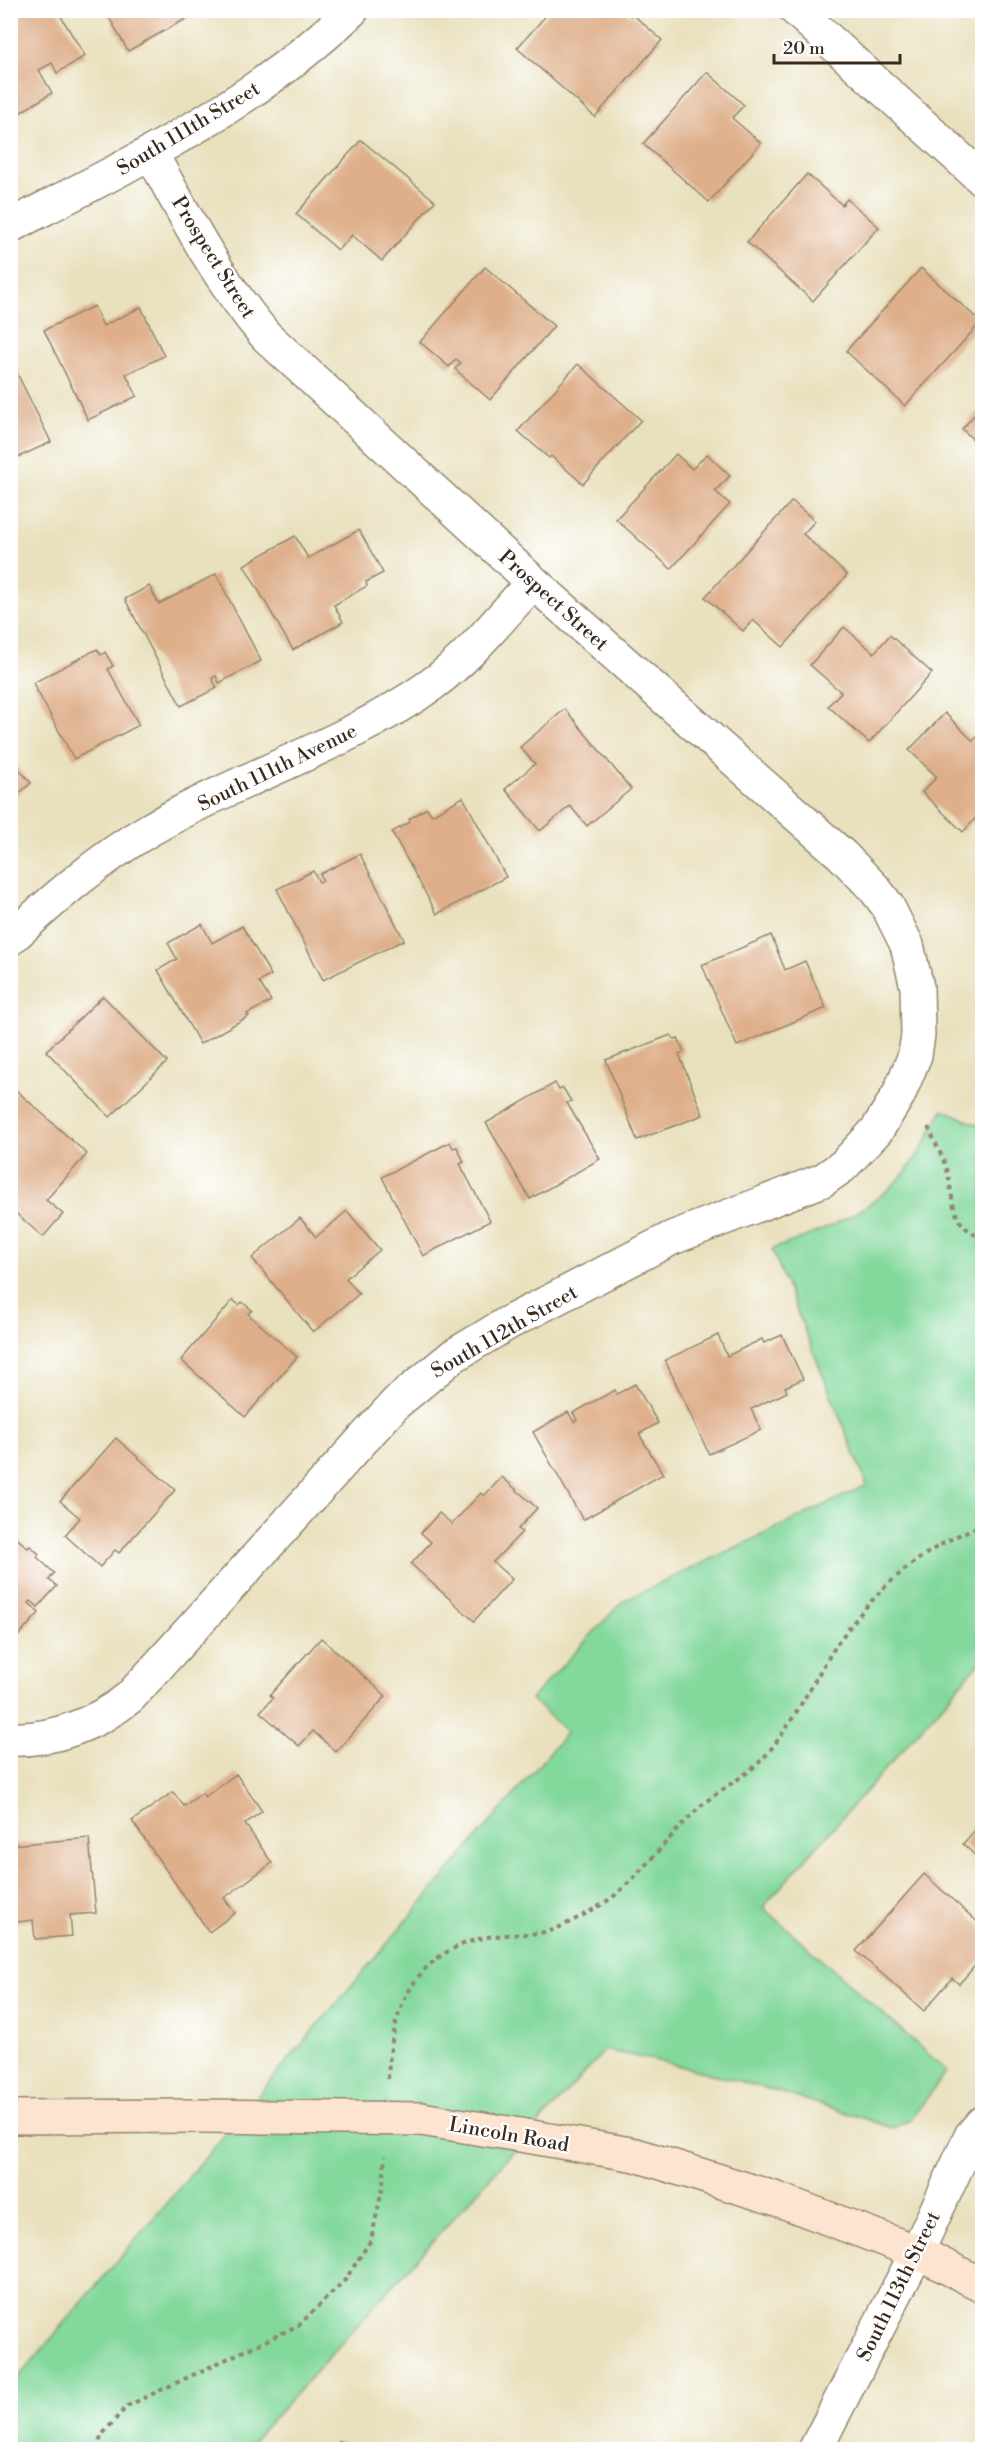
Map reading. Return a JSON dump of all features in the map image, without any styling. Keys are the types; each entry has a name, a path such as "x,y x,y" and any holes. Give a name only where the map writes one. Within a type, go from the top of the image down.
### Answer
{"street":[{"name":"South 111th Street","path":"10,226 210,120 273,77 330,32 352,10"},
{"path":"796,10 982,179"},
{"name":"Prospect Street","path":"151,153 194,232 236,298 266,336 533,582 842,855 874,888 897,924 907,945 913,967 919,1010 915,1055"},
{"name":"South 111th Avenue","path":"10,939 70,886 119,848 353,730 432,684 474,647 533,582"},
{"name":"South 112th Street","path":"10,1738 39,1737 76,1728 115,1709 130,1697 396,1402 453,1356 508,1323 672,1238 798,1191 823,1180 843,1166 882,1122 899,1094 915,1055"},
{"name":"Lincoln Road","path":"10,2117 200,2116 421,2119 636,2156 777,2199 917,2252 982,2285"},
{"name":"South 113th Street","path":"815,2450 917,2252 971,2136 982,2123"}],"path":[{"path":"928,1127 945,1166 957,1220 971,1233 982,1238"},
{"path":"97,2450 101,2436 127,2406 299,2325 345,2280 370,2240 383,2186 389,2050 395,2020 411,1985 438,1956 482,1938 552,1930 613,1897 703,1804 764,1757 791,1723 840,1640 892,1578 927,1553 982,1525"}],"green space":[{"path":"943,1109 982,1127 982,1660 763,1907 947,2071 911,2119 893,2128 750,2084 605,2050 246,2449 11,2450 11,2386 567,1732 531,1699 623,1601 867,1485 772,1249 830,1226 866,1207 882,1195 916,1158"}],"building":[{"path":"10,10 57,10 85,56 57,73 52,63 39,70 52,93 13,117 10,112"},
{"path":"105,10 190,10 193,15 128,51"},
{"path":"551,10 624,10 630,16 632,14 662,40 595,117 517,48"},
{"path":"966,10 982,10 982,22 974,14 972,16"},
{"path":"707,72 744,105 732,118 761,143 709,202 643,144"},
{"path":"361,140 435,201 382,261 352,235 338,250 296,214"},
{"path":"807,174 842,205 847,199 879,227 813,301 747,242"},
{"path":"485,267 554,326 490,400 455,369 461,363 456,359 449,367 420,342"},
{"path":"921,268 981,322 905,406 846,351"},
{"path":"94,306 103,326 141,307 164,356 126,374 137,396 88,420 44,330"},
{"path":"10,359 51,442 10,461"},
{"path":"578,364 641,420 583,484 518,431"},
{"path":"982,406 982,448 962,429"},
{"path":"676,454 692,469 707,454 730,476 715,491 730,504 671,569 616,519"},
{"path":"792,501 815,521 803,534 847,575 783,647 753,620 743,631 705,597"},
{"path":"359,530 383,573 366,582 367,586 334,605 343,622 293,650 244,565 295,536 308,558"},
{"path":"216,574 261,661 219,683 216,676 212,678 217,688 181,706 125,599 149,586 159,604"},
{"path":"844,627 874,653 890,635 932,673 869,743 828,706 841,692 810,665"},
{"path":"97,649 101,655 105,652 113,666 108,669 139,725 74,759 33,683"},
{"path":"565,709 631,789 587,826 570,806 540,831 505,789 535,764 520,747"},
{"path":"945,713 973,741 982,732 982,811 963,832 922,792 937,777 909,750"},
{"path":"10,759 31,783 10,801"},
{"path":"463,797 506,877 437,914 392,832 410,822 409,819 427,808 432,815"},
{"path":"360,854 404,940 323,980 277,889 313,871 319,882 323,881 320,874"},
{"path":"202,924 212,943 242,926 271,975 259,982 271,1001 200,1044 158,970 177,959 168,943"},
{"path":"771,935 785,970 805,961 826,1008 737,1046 702,965"},
{"path":"103,996 167,1062 110,1117 46,1051"},
{"path":"671,1035 674,1039 678,1038 684,1052 679,1054 703,1115 637,1140 606,1060"},
{"path":"555,1083 559,1090 563,1088 571,1101 567,1103 600,1159 530,1199 486,1123"},
{"path":"16,1090 87,1154 46,1200 63,1214 43,1237 10,1208 10,1096"},
{"path":"450,1142 453,1148 457,1147 464,1162 460,1164 490,1221 423,1256 382,1177"},
{"path":"347,1211 380,1250 346,1278 359,1294 313,1332 252,1258 300,1218 316,1237"},
{"path":"233,1300 239,1305 242,1302 252,1310 248,1314 297,1357 245,1417 181,1360"},
{"path":"718,1335 727,1356 762,1339 764,1343 782,1335 803,1379 785,1387 787,1392 751,1409 761,1430 709,1454 665,1360"},
{"path":"635,1384 658,1423 639,1434 663,1474 583,1520 533,1432 568,1412 574,1422 577,1420 573,1413 615,1390 617,1394"},
{"path":"116,1438 175,1490 119,1553 115,1550 100,1567 65,1535 80,1518 60,1501"},
{"path":"502,1477 537,1508 518,1529 522,1532 493,1562 512,1579 474,1621 411,1564 431,1542 421,1533 439,1513 452,1524 481,1493 484,1496"},
{"path":"10,1532 28,1548 30,1546 39,1554 37,1557 54,1573 49,1580 57,1586 38,1607 31,1601 29,1603 39,1613 10,1645"},
{"path":"321,1638 386,1696 336,1752 313,1731 299,1746 260,1712 273,1698 270,1695"},
{"path":"236,1774 262,1811 245,1824 272,1863 224,1898 235,1913 209,1932 132,1821 173,1792 184,1806 202,1793 205,1797"},
{"path":"982,1822 982,1862 963,1844"},
{"path":"89,1838 96,1913 70,1915 72,1936 35,1939 33,1920 10,1923 10,1845"},
{"path":"924,1874 982,1926 982,1958 959,1984 952,1978 924,2011 856,1951"},
{"path":"340,2441 347,2450 329,2450"}]}
